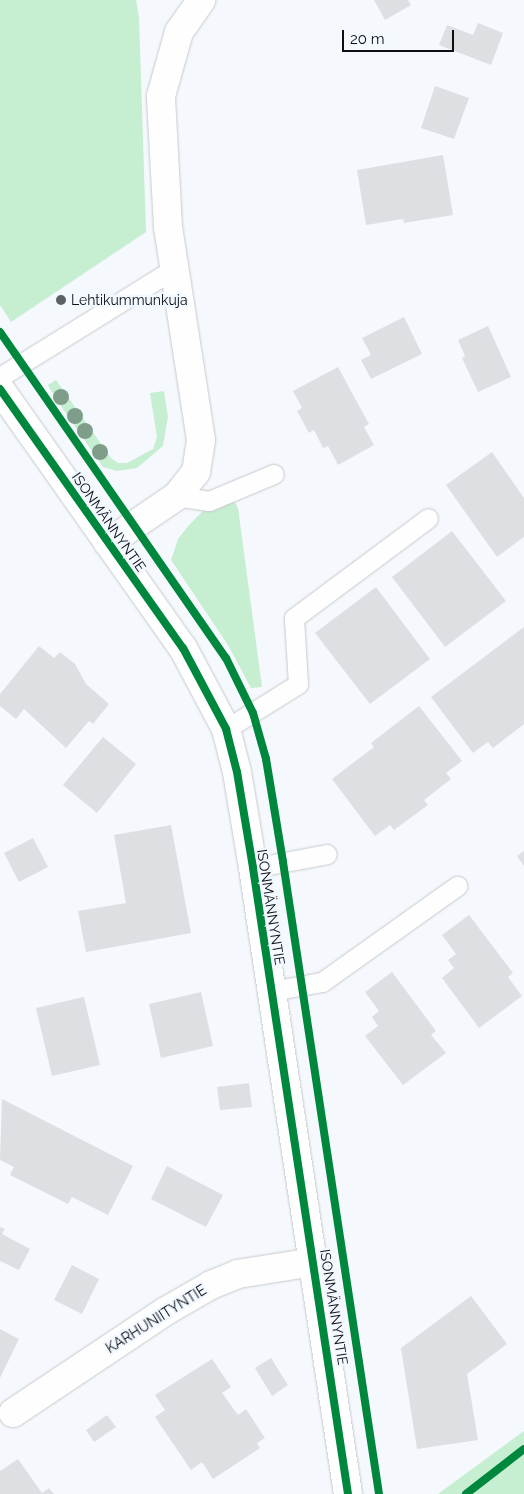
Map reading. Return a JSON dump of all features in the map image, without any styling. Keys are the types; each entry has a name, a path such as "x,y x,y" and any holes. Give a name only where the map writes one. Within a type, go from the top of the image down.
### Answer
{"street":[{"path":"108,543 177,496 196,472 202,440 168,227 161,96 179,32 201,0"},
{"name":"ISONMÄNNYNTIE","path":"0,389 183,648 226,729 237,772 253,868 348,1494"},
{"name":"KARHUNIITYNTIE","path":"13,1413 166,1311 211,1284 238,1274 314,1262"}],"lane":[{"path":"0,377 175,268"},
{"path":"177,496 209,501 274,474"},
{"path":"226,729 298,684 294,618 428,518"},
{"path":"253,868 327,854"},
{"path":"271,991 322,982 457,886"}],"green space":[{"path":"0,0 136,0 139,17 146,232 11,322 0,305"},
{"path":"56,380 111,458 118,463 127,463 153,449 157,437 150,393 164,391 168,417 163,446 137,468 117,471 103,467 48,385"},
{"path":"233,499 238,508 262,687 251,688 228,645 171,560 178,539 204,510"},
{"path":"524,1431 524,1494 438,1494"}],"building":[{"path":"374,0 408,0 411,5 385,20"},
{"path":"478,23 503,33 491,65 439,45 447,25 473,35"},
{"path":"435,86 469,98 454,139 421,128"},
{"path":"443,155 453,215 404,223 403,219 366,225 357,170"},
{"path":"404,317 422,354 371,379 361,360 371,355 362,338"},
{"path":"488,326 511,377 478,392 462,358 465,356 458,340"},
{"path":"338,367 369,424 364,427 374,445 338,465 328,446 323,448 314,430 309,433 297,411 302,408 293,391"},
{"path":"492,452 524,498 524,537 497,557 446,485"},
{"path":"452,531 506,601 445,647 392,577"},
{"path":"376,587 430,659 370,704 315,633"},
{"path":"524,627 524,724 493,748 488,742 473,753 431,697"},
{"path":"39,646 54,658 60,652 75,664 86,684 109,704 93,724 89,721 66,748 24,709 16,719 0,706 0,694"},
{"path":"419,706 462,761 446,773 451,779 424,800 428,805 394,830 390,825 375,836 332,779 374,747 371,743"},
{"path":"103,737 136,764 97,813 63,785"},
{"path":"171,825 191,933 86,952 78,911 126,903 114,835"},
{"path":"33,838 48,867 19,882 4,853"},
{"path":"524,851 524,866 517,856"},
{"path":"469,915 513,973 508,977 522,996 479,1028 442,978 454,968 448,960 456,954 442,935"},
{"path":"392,972 436,1031 431,1035 446,1053 403,1085 365,1036 378,1026 372,1017 379,1011 365,992"},
{"path":"201,992 213,1046 161,1058 149,1004"},
{"path":"84,997 100,1065 52,1076 36,1008"},
{"path":"249,1083 252,1107 220,1110 217,1087"},
{"path":"2,1099 133,1166 108,1215 72,1197 68,1204 10,1175 14,1167 0,1160"},
{"path":"167,1166 223,1195 206,1227 151,1199"},
{"path":"0,1227 5,1229 2,1234 30,1249 19,1270 0,1261"},
{"path":"72,1265 99,1279 82,1314 54,1300"},
{"path":"471,1296 507,1344 467,1374 478,1440 417,1449 401,1348"},
{"path":"0,1329 19,1339 0,1378"},
{"path":"271,1358 288,1385 272,1396 255,1368"},
{"path":"212,1359 231,1387 222,1393 238,1415 246,1409 265,1438 257,1443 260,1448 213,1479 202,1462 191,1470 155,1417 165,1410 155,1395"},
{"path":"107,1415 116,1427 94,1442 86,1430"},
{"path":"18,1459 42,1493 49,1488 54,1494 0,1494 0,1471"}],"cycle path":[{"path":"0,332 226,658 253,713 266,759 283,862 379,1494"},
{"path":"0,389 183,648 226,729 237,772 253,868 348,1494"},
{"path":"466,1494 524,1449"}],"place":[{"name":"Lehtikummunkuja","path":"61,300"}]}
